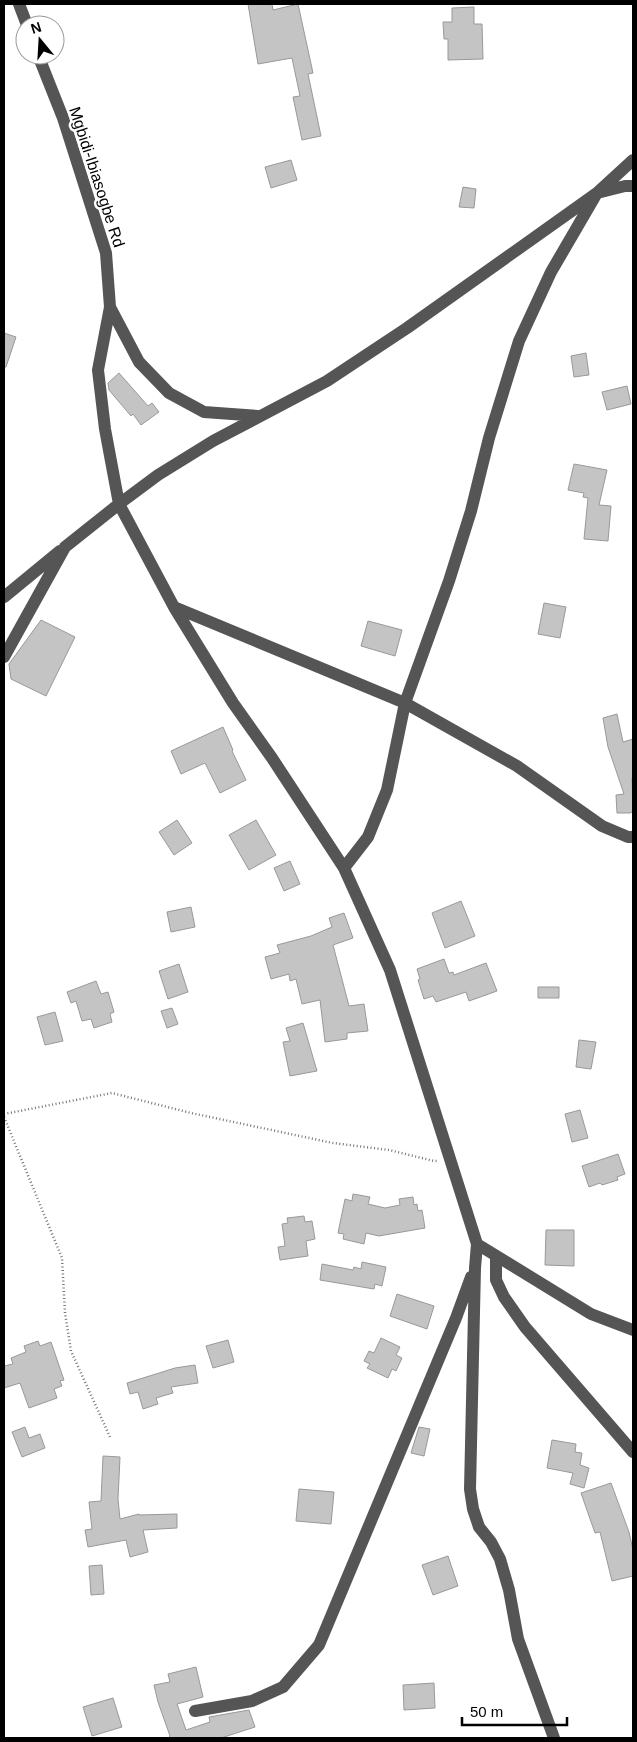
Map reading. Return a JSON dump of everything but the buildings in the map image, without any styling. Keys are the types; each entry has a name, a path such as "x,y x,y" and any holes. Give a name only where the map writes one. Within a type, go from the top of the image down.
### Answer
{"street":[{"name":"Mgbidi-Ibiasogbe Rd","path":"42,65 63,118 106,253 110,307 98,370 119,504 174,607 233,703 272,758 344,868 390,970 477,1244"},
{"path":"4,597 158,475 213,441 335,376 408,328 598,193 633,160"},
{"path":"344,868 368,837 387,790 405,703 471,512 489,438 518,340 551,272 598,193 625,186 633,186"},
{"path":"110,307 139,362 169,393 204,412 258,416"},
{"path":"4,657 65,547"},
{"path":"174,607 405,703 517,766 602,826 628,837 633,837"},
{"path":"554,1738 518,1639 510,1590 500,1559 491,1542 479,1527 473,1509 470,1489 477,1244 591,1314 633,1330"},
{"path":"496,1256 496,1280 504,1297 519,1320 633,1452"},
{"path":"195,1711 252,1702 283,1687 318,1646 456,1318 475,1268"}],"path":[{"path":"110,1437 71,1351 65,1313 62,1258 4,1116 112,1093 191,1113 333,1142 389,1150 434,1161 450,1159"}]}
